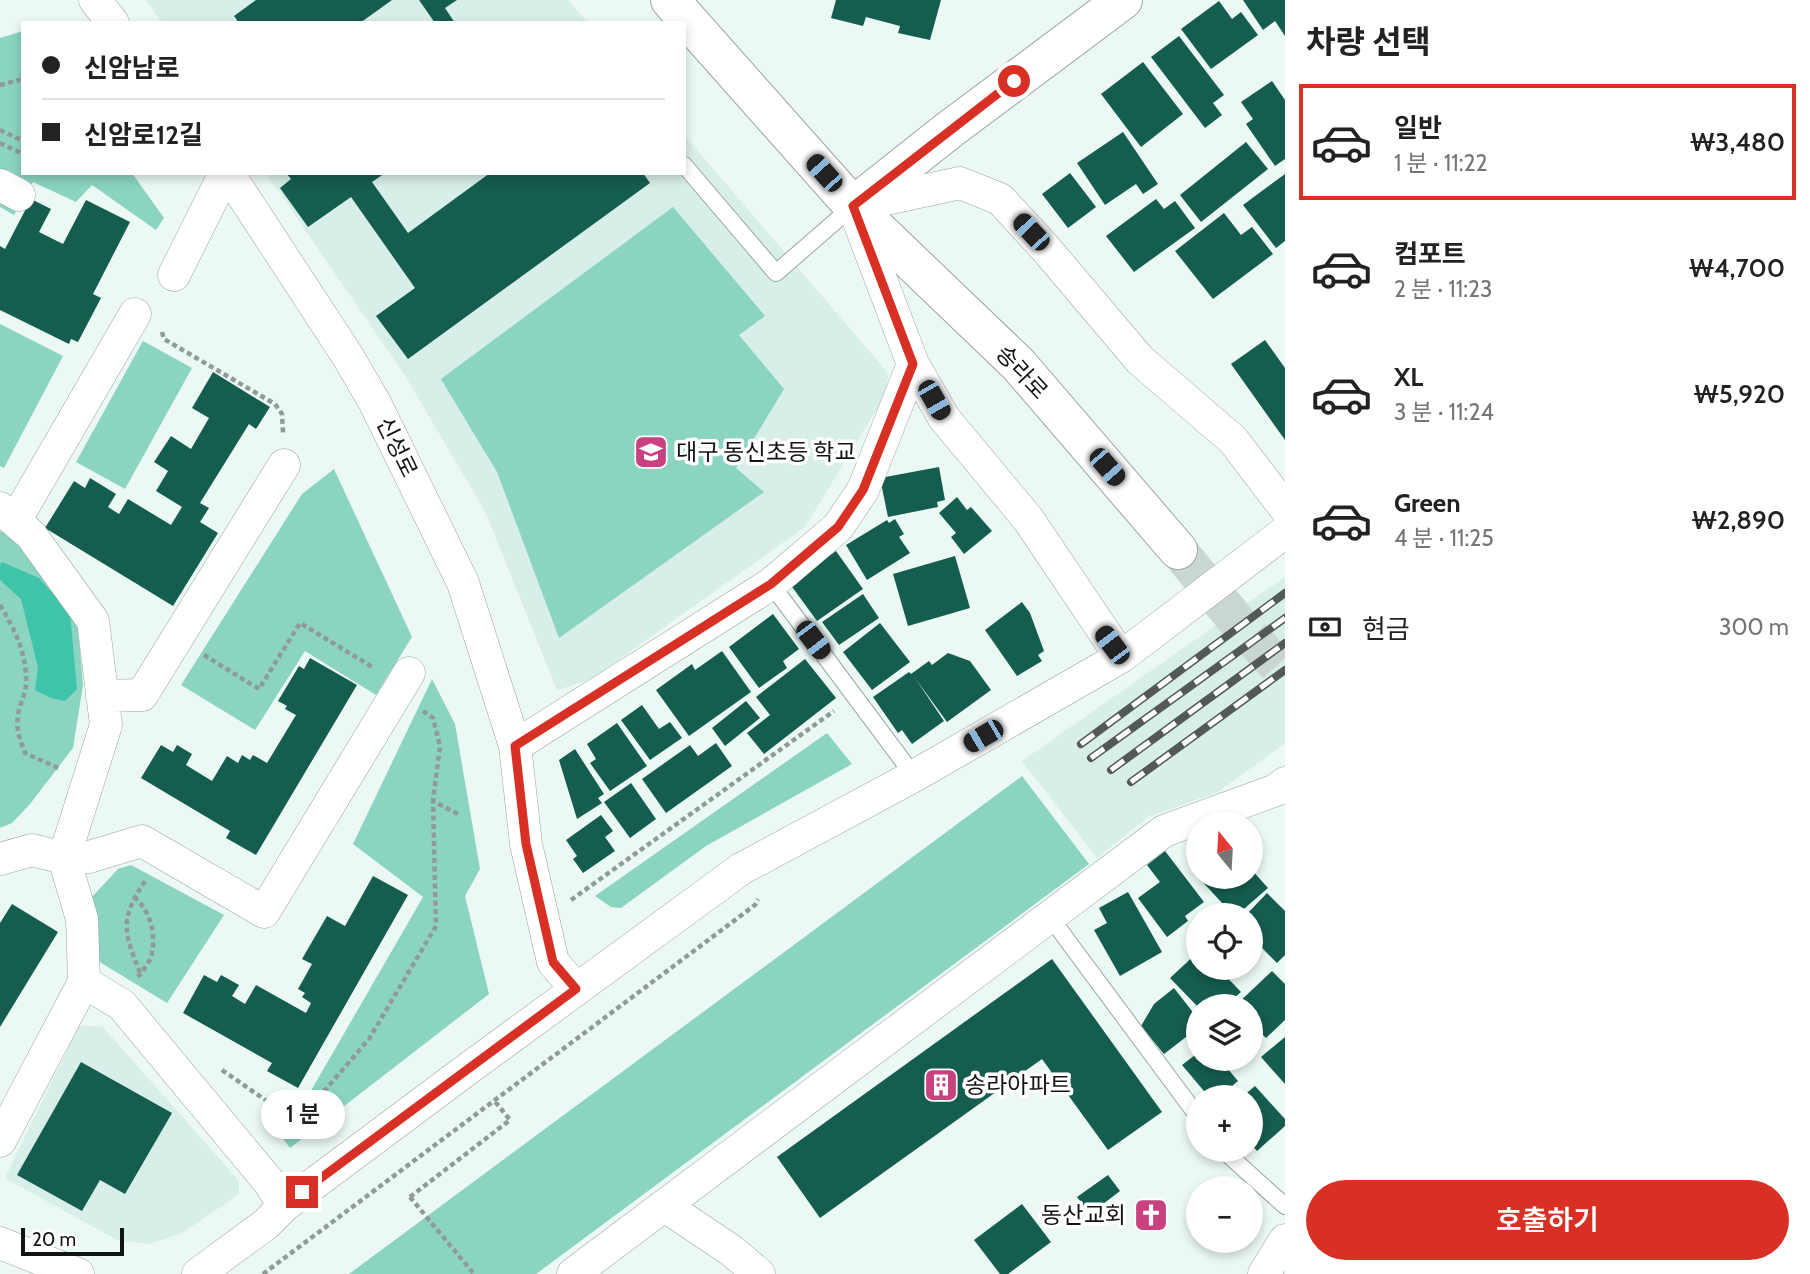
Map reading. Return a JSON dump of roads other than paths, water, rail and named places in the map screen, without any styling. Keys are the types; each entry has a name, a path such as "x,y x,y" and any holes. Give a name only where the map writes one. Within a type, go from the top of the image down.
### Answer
{"main road":[{"name":"송라로","path":"670,0 853,206 1018,364 1178,550"},
{"path":"853,206 949,130 1123,0"}],"street":[{"path":"95,0 111,21"},
{"path":"174,275 225,175"},
{"name":"신성로","path":"227,175 347,355 375,402 463,583 515,746 526,844 553,962 576,989"},
{"path":"853,206 960,183 1000,200 1046,249 1140,360 1233,440 1285,508"},
{"name":"송라로","path":"853,206 913,364 944,418 1028,519 1121,657"},
{"path":"0,1141 84,982 82,919 64,858 106,725 93,621 30,535 8,514 135,314"},
{"path":"515,746 771,584 838,527 863,490 913,364"},
{"path":"103,696 142,695 284,465"},
{"path":"198,1274 469,1068 741,869 914,776 1121,657 1285,532"},
{"path":"0,859 33,850 64,858 89,857 142,841 264,912 403,684"},
{"path":"573,1274 1164,831 1282,792"},
{"path":"84,982 122,1005 269,1182 284,1206"},
{"path":"665,1206 732,1251 759,1274"},
{"path":"1264,1274 1285,1240"},
{"path":"0,1243 78,1274"}],"lane":[{"path":"686,167 776,273 853,206"},
{"path":"771,584 914,776"},
{"path":"1049,917 1186,1101"},
{"path":"1236,1162 1285,1206"}],"tunnel":[{"path":"1178,550 1285,674"}],"railway":[{"path":"1081,744 1285,593"},
{"path":"1091,758 1285,618"},
{"path":"1111,770 1285,643"},
{"path":"1131,782 1285,670"}],"place":[{"name":"대구 동신초등 학교","path":"651,452"},
{"name":"송라아파트","path":"941,1085"},
{"name":"동산교회","path":"1151,1215"}]}
